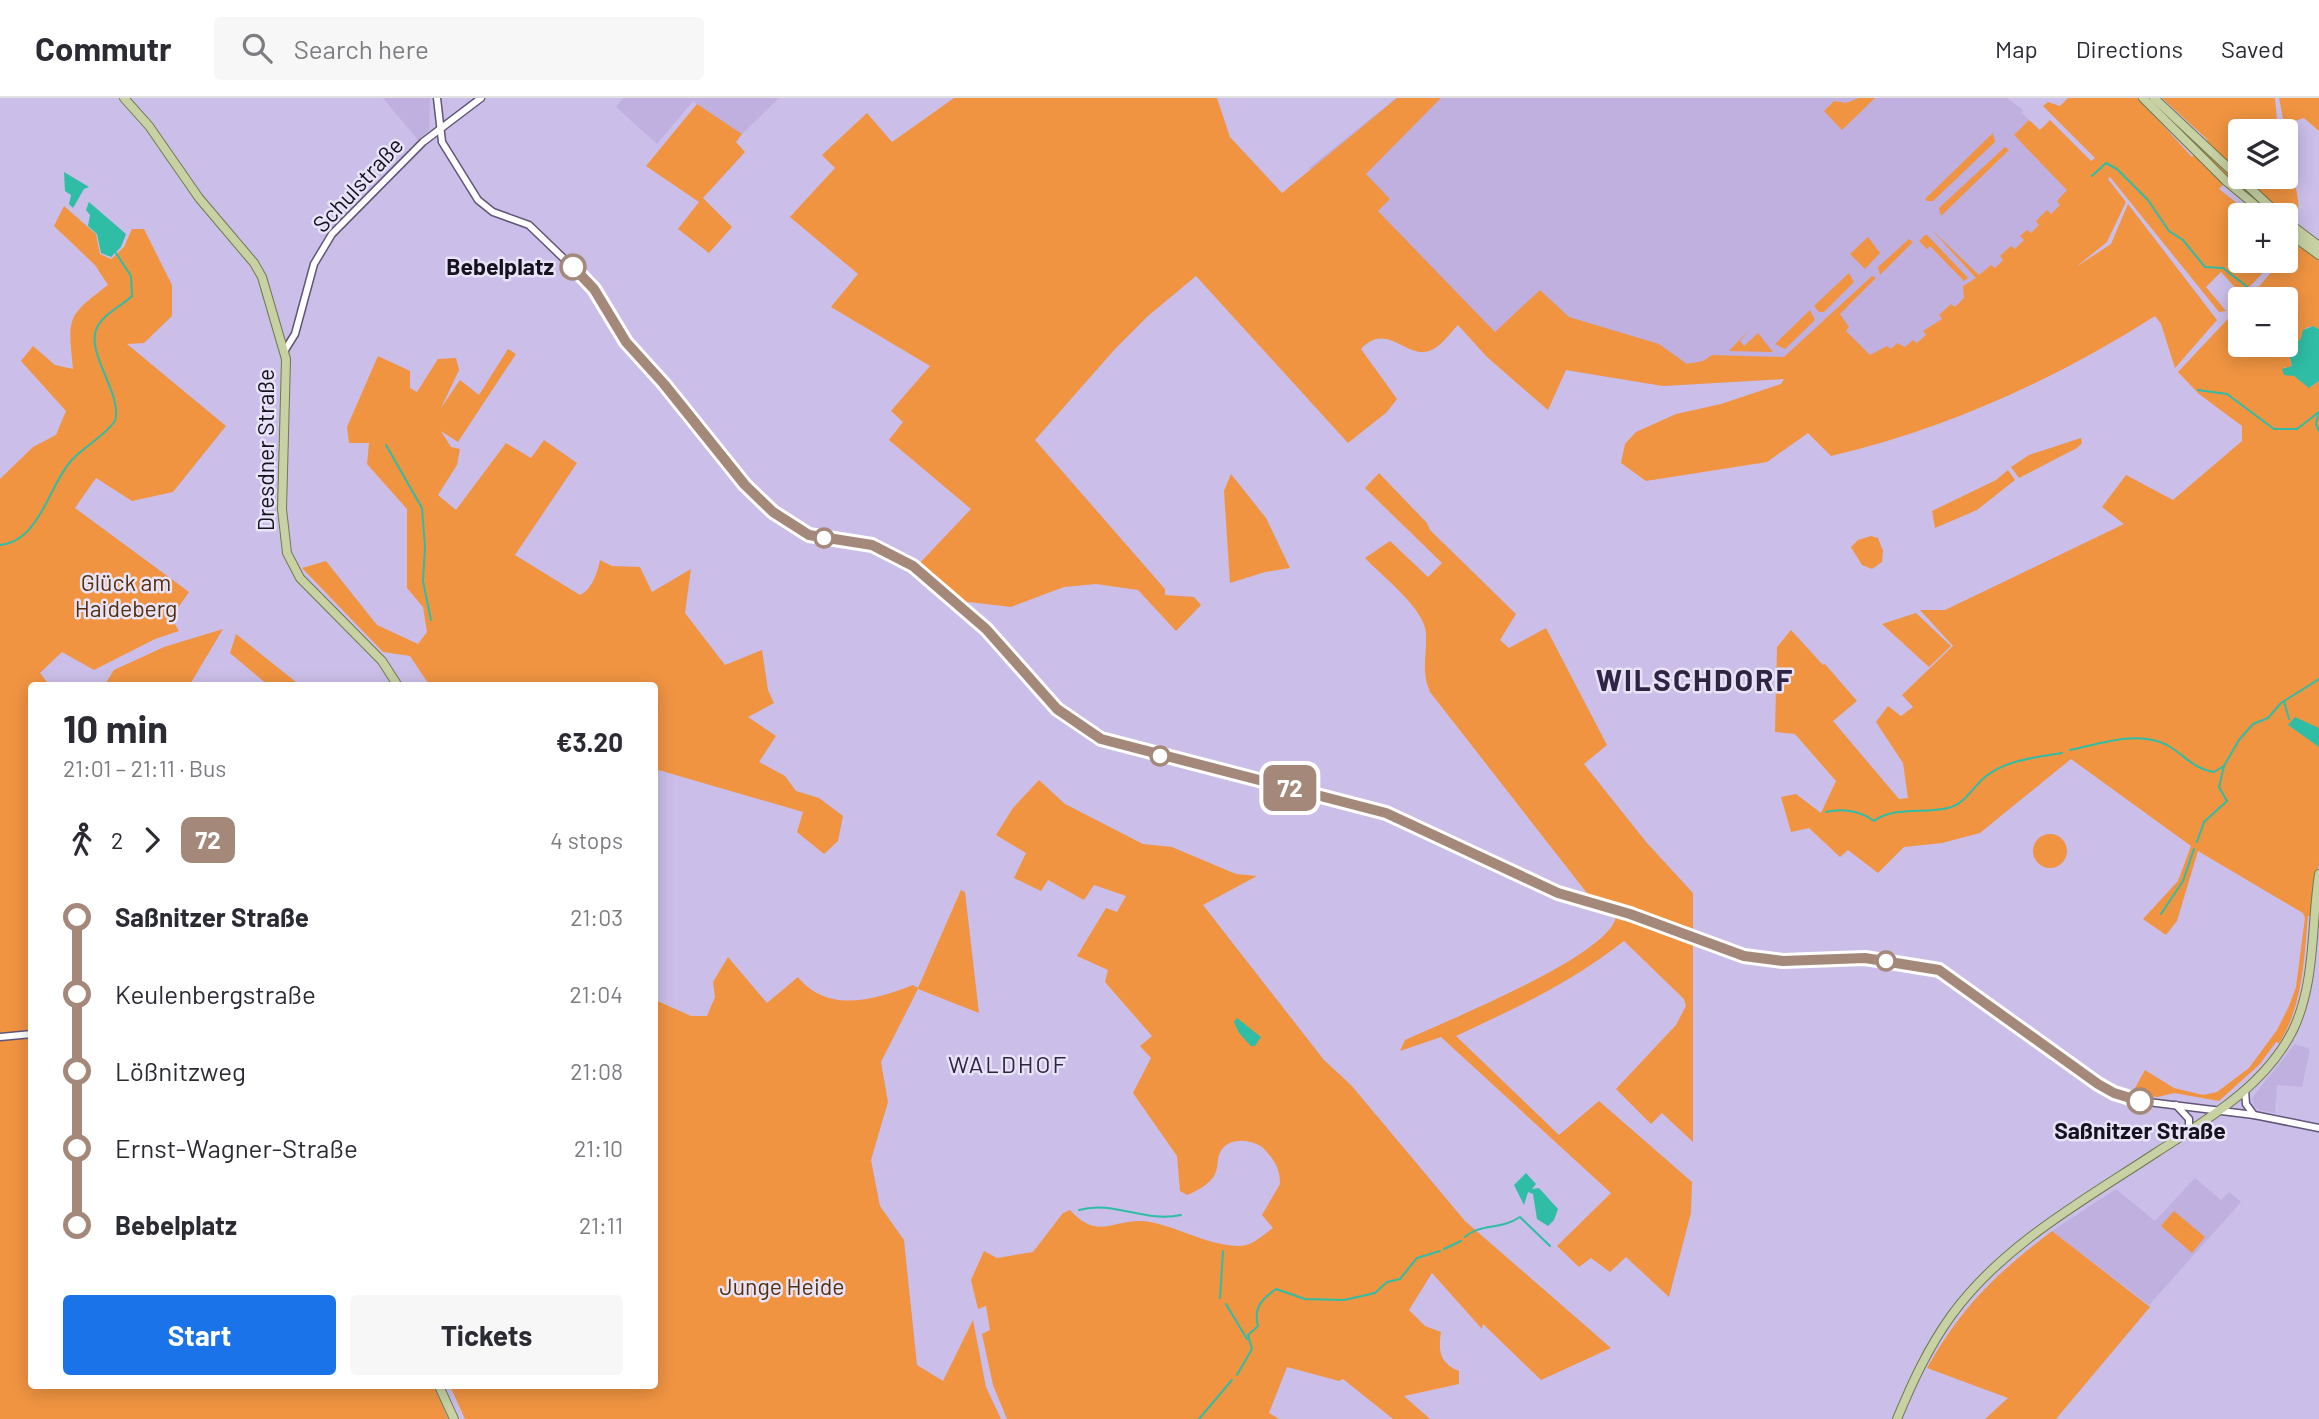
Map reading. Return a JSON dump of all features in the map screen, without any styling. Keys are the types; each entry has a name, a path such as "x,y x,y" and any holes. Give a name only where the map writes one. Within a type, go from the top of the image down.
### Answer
{"main road":[{"name":"Dresdner Straße","path":"124,98 156,134 199,198 254,263 265,284 285,351 282,509 287,553 300,578 382,661 395,682"},
{"path":"2143,98 2226,181 2253,203"},
{"path":"2154,98 2265,203"},
{"path":"2298,230 2319,246"},
{"path":"2298,240 2319,255"},
{"path":"1897,1419 1934,1341 1966,1297 1989,1273 2049,1226 2245,1090 2283,1046 2300,1013 2309,975 2319,874"},
{"path":"440,1389 454,1419"}],"street":[{"path":"437,98 442,142 478,200 493,212 529,225 587,281 626,342 664,384 745,485 773,512 809,535 863,543 891,552 960,604 1057,709 1101,739 1386,813 1558,893 1630,914 1696,940 1761,959 1865,958 1939,970 2105,1088 2131,1099 2254,1115 2319,1128"},
{"name":"Schulstraße","path":"285,351 295,334 310,277 322,248 343,221 439,129 458,118 481,98"},
{"path":"0,1037 28,1034"},
{"path":"2245,1090 2246,1104 2254,1115"},
{"path":"2175,1104 2186,1114 2189,1131"}],"shaded area":[{"path":"383,98 430,98 429,130 418,140"},
{"path":"623,98 779,98 742,134 693,101 657,144 616,107"},
{"path":"1396,98 2007,98 2023,110 2021,112 2097,188 1952,328 1868,374 1663,386 1487,357 1423,284 1309,168"},
{"path":"64,172 89,187 84,189 73,208 69,204 71,195 65,191"},
{"path":"89,202 126,234 121,247 111,257 101,253 97,234 88,226 90,215 86,210"},
{"path":"2313,326 2319,329 2319,381 2309,388 2294,376 2284,375 2282,369 2292,366 2290,357 2298,357 2298,340 2300,341 2303,330"},
{"path":"2295,717 2319,728 2319,747 2288,725"},
{"path":"1237,1018 1261,1037 1255,1046 1251,1046 1239,1033 1234,1022"},
{"path":"2295,1044 2310,1049 2302,1087 2277,1085 2275,1113 2259,1110 2254,1106 2252,1098"},
{"path":"1526,1173 1536,1184 1532,1189 1539,1188 1558,1209 1554,1220 1548,1226 1537,1219 1533,1194 1528,1192 1524,1205 1514,1185"},
{"path":"2195,1178 2221,1200 2229,1192 2241,1202 2149,1305 2052,1231 2116,1189 2155,1221"}],"green space":[{"path":"954,98 1217,98 1230,137 1282,193 1397,98 1441,98 1366,174 1390,199 1378,211 1495,332 1540,290 1569,317 1659,344 1687,364 1703,361 1712,355 1784,357 1872,276 1876,278 1840,314 1849,327 1846,331 1870,355 1887,346 1891,349 1897,343 1905,347 1913,340 1917,343 1926,335 1923,331 1942,319 1939,315 1951,304 1955,307 1964,298 1963,286 1976,278 1931,229 1979,275 1991,265 1995,268 2003,260 2000,256 2011,246 2015,249 2024,240 2020,236 2027,230 2031,233 2039,225 2036,221 2047,210 2051,214 2060,205 2057,201 2067,190 2014,135 2029,120 2040,130 2050,120 2091,161 2095,158 2043,106 2048,102 2060,106 2068,98 2138,98 2192,157 2199,150 2147,98 2201,147 2208,140 2162,98 2275,98 2277,119 2228,119 2228,180 2219,189 2237,203 2228,203 2228,273 2263,273 2249,287 2235,287 2221,272 2206,287 2226,311 2219,312 2110,177 2108,179 2126,202 2107,242 2076,267 2111,244 2128,204 2217,320 2175,368 2161,324 2155,316 2079,361 1999,400 1916,432 1831,456 1808,433 1767,462 1646,481 1621,463 1625,444 1636,432 1676,414 1721,404 1781,384 1784,379 1663,386 1566,370 1548,410 1487,357 1458,325 1441,344 1429,351 1412,350 1388,339 1370,341 1361,349 1397,399 1387,412 1348,443 1196,276 1148,316 1115,349 1035,440 1165,589 1165,595 1194,597 1201,605 1176,631 1138,590 1096,584 1064,587 1011,607 969,602 959,612 941,595 936,594 943,584 918,565 971,509 889,440 903,422 891,411 930,366 831,307 858,274 790,217 835,168 822,155 867,113 892,142"},
{"path":"1859,98 1875,98 1842,130 1824,111 1834,101 1846,103"},
{"path":"2279,98 2319,98 2319,131 2304,118 2283,119"},
{"path":"697,104 742,134 736,142 745,152 703,198 732,227 709,253 678,229 699,202 646,166"},
{"path":"1993,133 1995,142 1933,201 1925,199"},
{"path":"2005,147 2009,150 1941,216 1939,208"},
{"path":"2242,189 2245,189 2259,203"},
{"path":"2257,189 2296,189 2298,203 2273,203"},
{"path":"64,206 96,234 100,254 111,259 124,247 132,229 144,229 172,285 172,316 144,343 127,344 226,426 173,492 132,501 96,478 75,508 189,592 171,618 179,631 155,639 94,670 62,652 40,673 47,682 28,682 28,1389 435,1389 448,1419 0,1419 0,479 33,447 56,435 66,411 21,361 33,346 55,365 73,369 70,338 73,320 84,304 108,285 95,265 54,226"},
{"path":"1925,235 1968,278 1964,281 1930,246 1927,249 1919,241"},
{"path":"1868,237 1880,253 1865,269 1850,254"},
{"path":"1909,239 1913,242 1880,275 1878,267"},
{"path":"2298,247 2302,247 2319,259 2319,329 2313,326 2306,328 2298,341 2298,287 2258,287 2271,273 2298,273"},
{"path":"1849,273 1854,282 1824,312 1819,312 1814,306"},
{"path":"1810,310 1815,320 1785,349 1775,344"},
{"path":"2228,319 2228,357 2290,357 2290,369 2283,367 2311,387 2319,381 2319,863 2311,916 2308,916 2298,998 2287,1029 2279,1043 2276,1042 2260,1064 2219,1101 2174,1093 2158,1097 2131,1095 2145,1070 2174,1088 2203,1095 2217,1092 2249,1068 2277,1030 2296,987 2305,918 2303,913 2198,851 2177,921 2166,935 2143,919 2178,881 2191,846 2071,759 1980,833 1942,843 1904,847 1878,873 1848,850 1840,857 1809,828 1791,832 1781,797 1796,794 1821,813 1836,781 1795,734 1775,732 1777,647 1791,630 1857,701 1833,721 1899,799 1908,798 1903,763 1876,722 1888,706 1901,716 1913,707 1902,695 1953,646 1920,610 1945,610 2124,524 2102,507 2126,475 2173,500 2242,441 2242,426 2199,394 2178,372"},
{"path":"1750,329 1740,341 1744,346 1758,333 1773,352 1729,351"},
{"path":"508,349 516,354 458,442 441,431 451,447 460,449 457,465 438,495 456,510 506,443 531,458 544,440 577,463 515,555 580,595 591,585 600,560 612,566 640,567 652,592 691,569 685,613 725,665 762,650 768,690 774,703 748,717 776,736 759,762 785,776 796,791 819,798 843,816 838,841 824,854 797,832 803,812 658,770 658,682 427,682 410,656 383,652 302,568 326,561 377,625 418,644 427,632 423,607 407,588 407,509 367,464 369,443 349,443 347,427 378,356 410,371 410,388 417,392 438,359 456,358 459,370 441,408 460,380 479,395"},
{"path":"2081,438 2082,443 2077,448 2019,478 2011,467 2029,455"},
{"path":"2008,470 2015,480 1977,510 1935,528 1932,511 1996,480"},
{"path":"1379,473 1427,523 1430,530 1516,614 1500,640 1509,648 1546,628 1607,745 1584,764 1647,843 1693,893 1693,1142 1662,1113 1651,1124 1616,1089 1676,1025 1686,1006 1684,999 1624,941 1563,982 1456,1036 1559,1135 1599,1101 1692,1182 1691,1213 1669,1297 1626,1257 1610,1272 1591,1258 1579,1267 1557,1246 1611,1193 1441,1037 1400,1051 1405,1040 1523,986 1586,950 1607,933 1616,917 1601,911 1430,692 1425,670 1424,624 1411,603 1365,558 1390,541 1428,577 1442,563 1365,488"},
{"path":"1231,474 1266,518 1290,568 1265,572 1230,583 1224,491"},
{"path":"1871,536 1878,538 1883,551 1882,562 1872,569 1862,565 1851,547 1858,540"},
{"path":"1916,613 1951,646 1929,667 1882,624"},
{"path":"223,629 191,682 106,682 114,670 164,647"},
{"name":"Glück am Haideberg","path":"236,634 296,682 264,682 230,653"},
{"path":"1039,780 1065,804 1143,844 1172,847 1236,874 1257,876 1203,905 1324,1060 1351,1085 1465,1221 1611,1348 1541,1380 1483,1324 1482,1329 1432,1273 1409,1310 1425,1326 1441,1332 1442,1356 1459,1371 1459,1384 1404,1396 1430,1419 1393,1419 1343,1379 1339,1381 1287,1367 1269,1413 1279,1419 1007,1419 993,1385 982,1334 990,1330 986,1306 978,1309 971,1280 984,1251 997,1258 1033,1252 1063,1213 1070,1210 1081,1220 1099,1227 1127,1222 1150,1222 1217,1243 1244,1246 1273,1228 1262,1215 1280,1184 1276,1166 1265,1150 1254,1143 1240,1141 1222,1149 1215,1173 1205,1185 1187,1195 1180,1191 1177,1156 1133,1093 1151,1058 1140,1046 1152,1036 1105,982 1108,970 1077,956 1106,908 1117,912 1126,896 1094,885 1084,900 1048,880 1041,891 1014,878 1026,853 996,835 1013,808"},
{"path":"2050,834 2062,839 2067,851 2062,863 2050,868 2038,863 2033,851 2038,839"},
{"name":"Junge Heide","path":"961,890 965,892 979,1013 918,989 881,1062 888,1102 871,1160 880,1206 904,1240 917,1365 943,1381 973,1320 986,1387 1001,1419 465,1419 451,1389 658,1389 658,1001 691,1016 707,1016 715,997 713,982 728,957 767,1003 798,977 810,989 837,1000 867,999 913,985 918,988"},
{"path":"2174,1211 2205,1237 2192,1253 2161,1226"},
{"path":"2052,1231 2150,1307 2056,1419 1985,1419 2008,1398 1927,1368 1954,1326 1982,1292"}],"waterway":[{"path":"2092,176 2106,163 2117,169 2148,200 2169,231 2183,240 2205,267 2223,268 2248,287"},
{"path":"0,545 25,534 34,524 71,461 115,421 114,399 96,351 95,340 96,330 103,319 132,296 131,276 116,253"},
{"path":"2198,390 2227,394 2274,429 2297,429 2319,412"},
{"path":"2319,412 2316,424 2319,431"},
{"path":"386,445 422,508 425,547 423,581 431,620"},
{"path":"2070,750 2131,738 2144,739 2167,745 2195,765 2214,772 2224,766 2239,740 2253,724 2268,718 2281,703 2319,679"},
{"path":"2284,701 2289,719"},
{"path":"1826,812 1851,811 1874,821 1891,813 1948,808 1959,803 1993,771 2022,760 2062,753"},
{"path":"2197,842 2204,822 2227,801 2219,787 2224,766"},
{"path":"2161,914 2183,881 2194,849"},
{"path":"1079,1210 1104,1208 1155,1216 1181,1215"},
{"path":"1465,1237 1477,1230 1506,1224 1520,1217 1550,1246"},
{"path":"1444,1249 1461,1241"},
{"path":"1220,1298 1223,1251"},
{"path":"1237,1375 1252,1349 1248,1335 1258,1326 1258,1309 1263,1300 1276,1289 1305,1299 1344,1300 1375,1293 1387,1282 1400,1279 1417,1258 1440,1251"},
{"path":"1226,1304 1247,1339"},
{"path":"1199,1419 1232,1380"}],"bus line":[{"name":"72","path":"573,267 601,299 620,335 714,444 745,485 773,512 809,535 872,545 891,552 913,566 941,587 986,629 1057,709 1078,726 1101,739 1386,813 1409,821 1558,893 1630,914 1744,956 1783,961 1865,958 1939,970 1963,984 2098,1084 2114,1093 2140,1101"}],"place":[{"name":"Bebelplatz","path":"573,267"},
{"name":"Saßnitzer Straße","path":"2140,1101"}],"district":[{"name":"WILSCHDORF","path":"1695,681"},
{"name":"WALDHOF","path":"1008,1065"}]}
